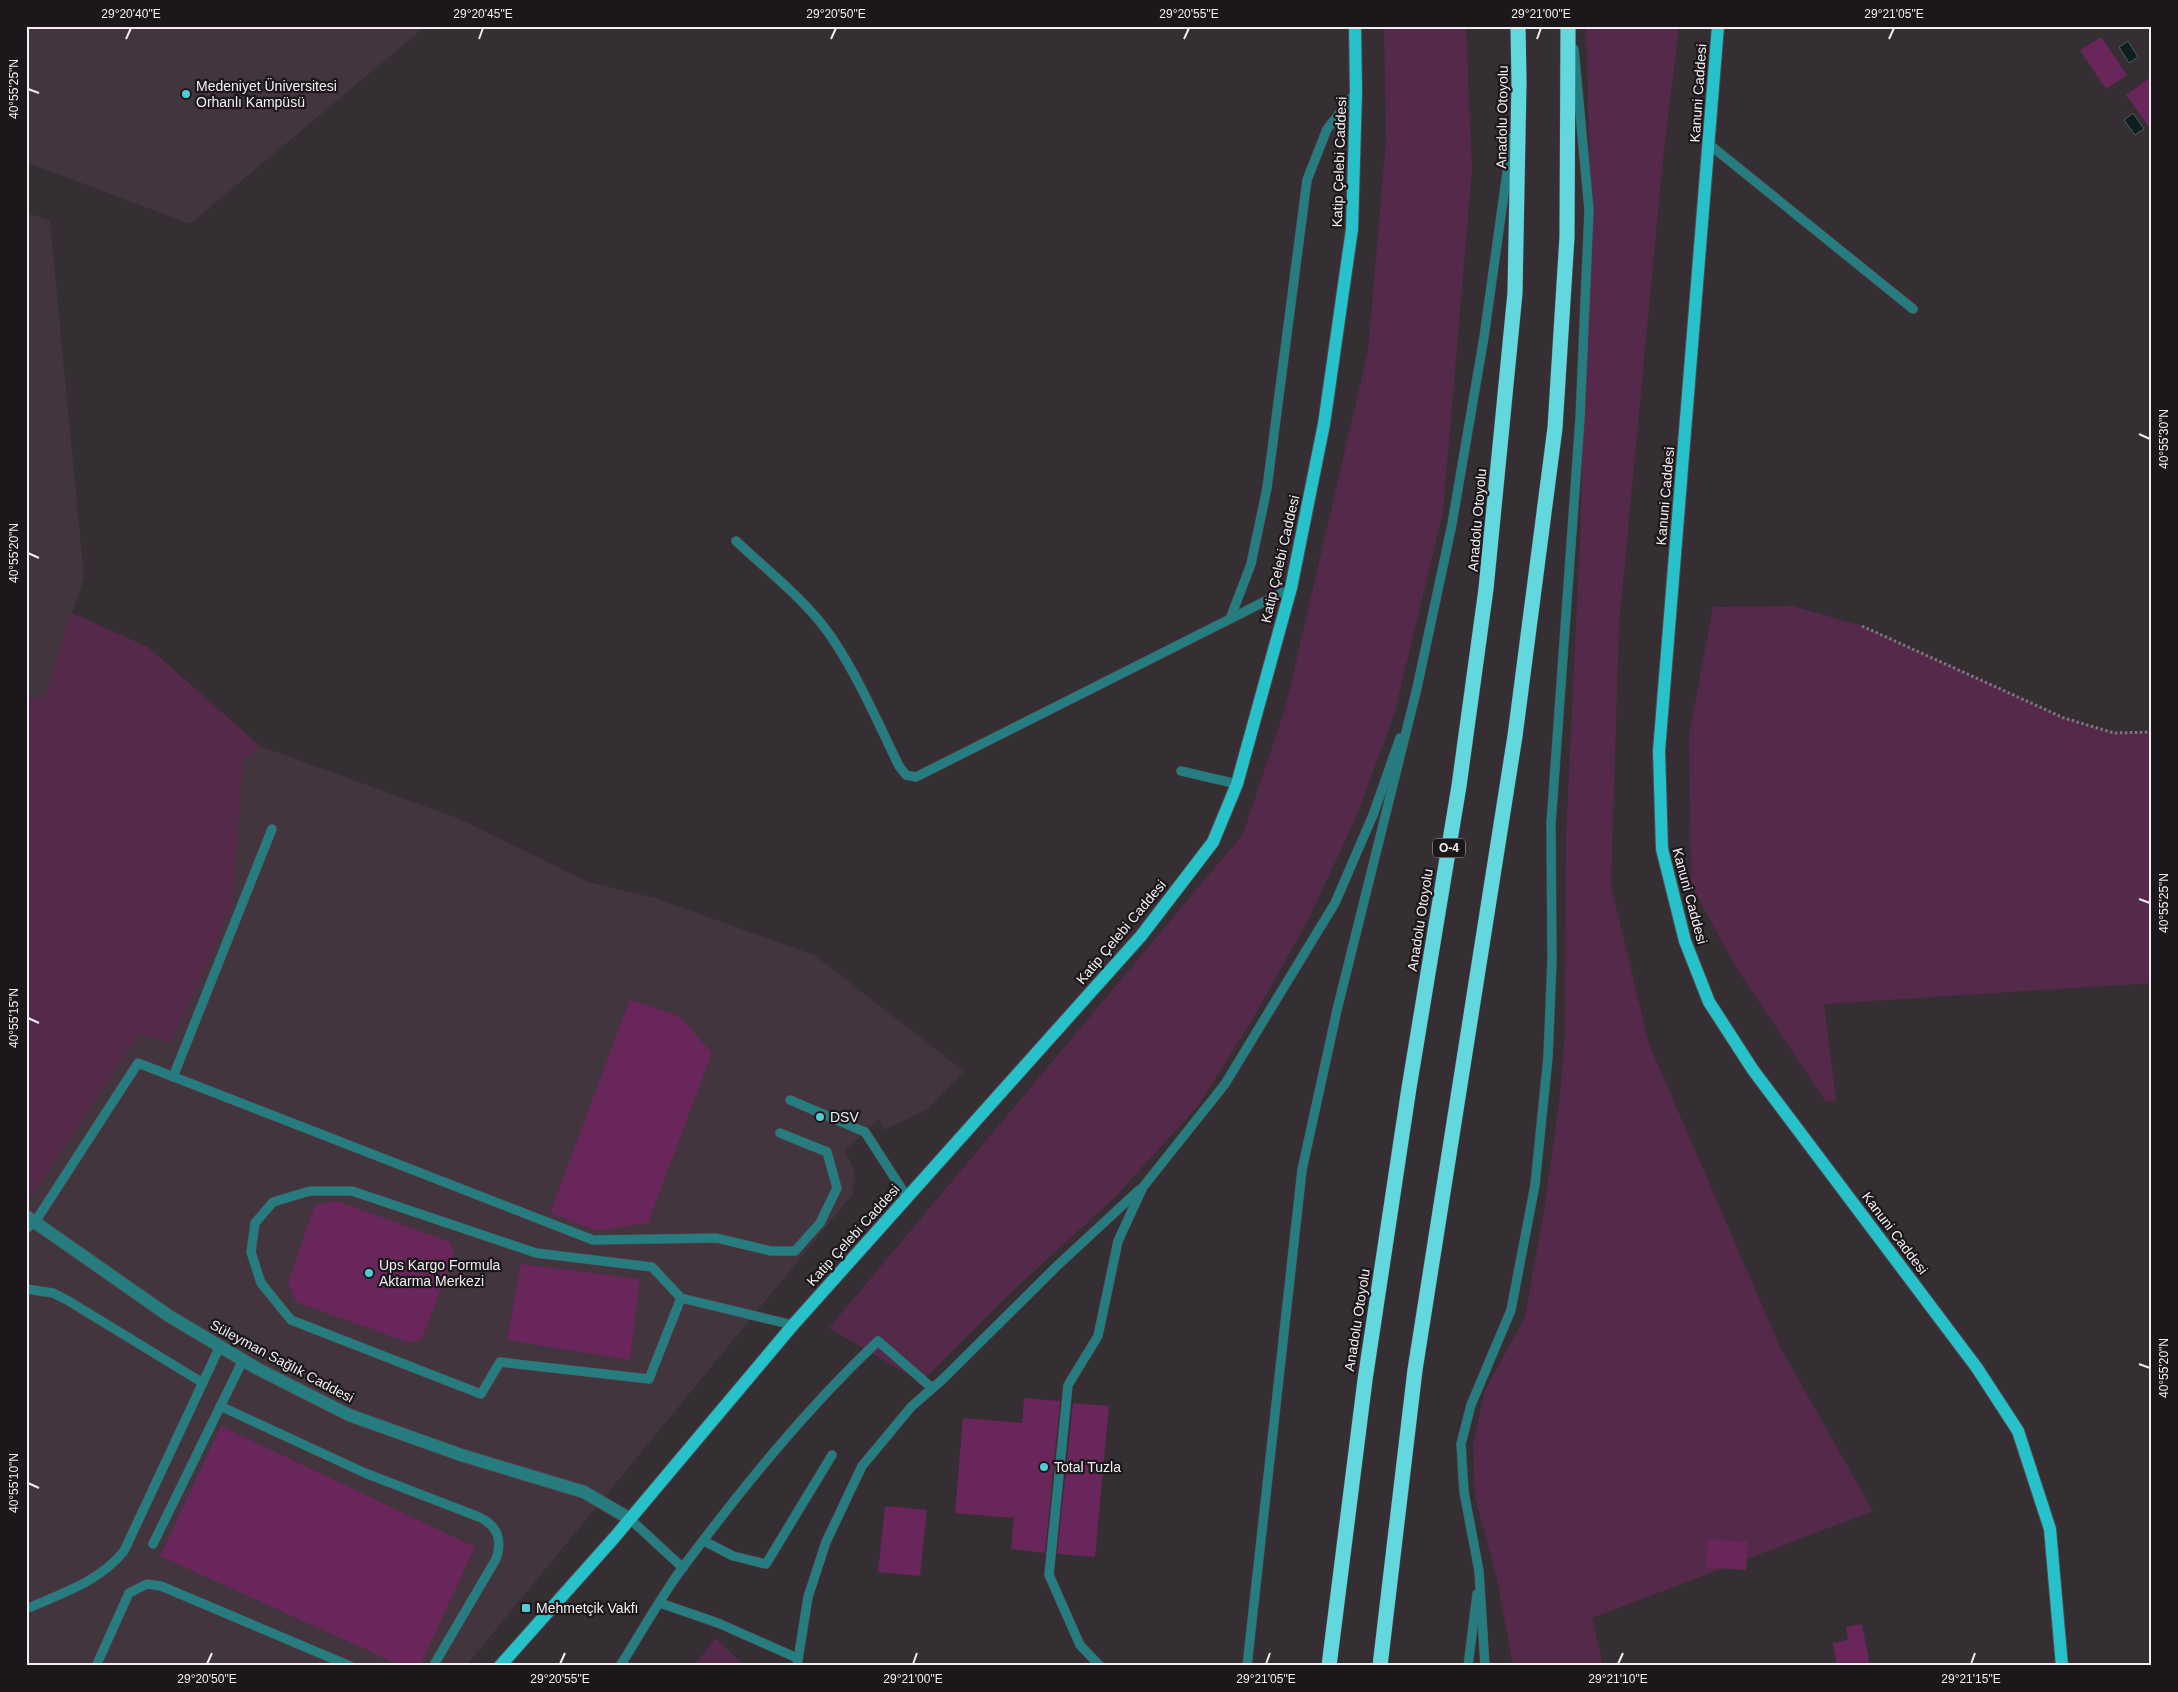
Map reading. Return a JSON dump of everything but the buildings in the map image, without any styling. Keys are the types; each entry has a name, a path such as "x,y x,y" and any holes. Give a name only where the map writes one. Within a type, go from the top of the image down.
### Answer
{"highway":[{"name":"Anadolu Otoyolu","path":"1329,1666 1365,1380 1409,1088 1459,786 1486,589 1515,293 1519,82 1518,26"},
{"path":"1380,1666 1414,1370 1514,736 1555,428 1567,237 1568,26"}],"main road":[{"name":"Katip Çelebi Caddesi","path":"500,1666 630,1519 793,1326 1141,936 1213,842 1237,784 1291,588 1324,424 1352,229 1356,92 1355,26"},
{"name":"Kanuni Caddesi","path":"1718,26 1710,145 1659,751 1662,849 1685,941 1709,1002 1753,1070 1978,1368 2018,1431 2050,1529 2062,1666"}],"street":[{"name":"Süleyman Sağlık Caddesi","path":"29,1222 169,1316 243,1360 349,1415 461,1455 584,1492 630,1519"}],"lane":[{"path":"1485,1666 1479,1572 1464,1492 1462,1444 1471,1405 1511,1310 1535,1185 1548,1057 1552,960 1550,824 1580,419 1589,210 1572,26"},
{"path":"1247,1666 1302,1170 1337,1010 1417,688 1452,524 1482,347 1519,82"},
{"path":"1230,619 1251,564 1267,488 1307,180 1327,129 1356,92"},
{"path":"1710,145 1913,309"},
{"path":"736,541 813,614 832,637 858,681 899,766 906,775 916,777 1291,588"},
{"path":"660,1603 718,1623 797,1662 808,1597 826,1542 862,1466 911,1407 1058,1265 1143,1187 1225,1084 1335,903 1373,815 1417,688"},
{"path":"1181,771 1237,784"},
{"path":"173,1077 272,829"},
{"path":"29,1222 138,1063 592,1240 717,1238 771,1250 795,1250 820,1223 837,1188 827,1152 780,1134"},
{"path":"790,1100 865,1132 907,1197"},
{"path":"1100,1666 1080,1645 1049,1575 1068,1385 1098,1336 1118,1241 1143,1187"},
{"path":"681,1298 649,1379 500,1362 480,1394 291,1320 260,1283 251,1252 255,1223 273,1202 310,1191 352,1191 536,1253 652,1267 681,1298 793,1326"},
{"path":"26,1288 53,1293 67,1300 203,1383"},
{"path":"620,1666 683,1568 769,1458 846,1372 878,1341 932,1388"},
{"path":"26,1609 88,1582 116,1560 124,1551 220,1346"},
{"path":"152,1544 243,1360"},
{"path":"220,1406 357,1470 479,1517 493,1527 500,1543 496,1559 435,1663"},
{"path":"704,1541 733,1556 766,1564 832,1455"},
{"path":"630,1519 683,1568"},
{"path":"1468,1666 1479,1572"},
{"path":"96,1666 129,1593 147,1584 161,1586 350,1666"}],"path":[{"path":"1862,626 2064,718 2114,733 2152,732"}],"shaded area":[{"name":"Medeniyet Üniversitesi Orhanlı Kampüsü","path":"26,26 426,26 190,224 26,162"},
{"path":"1384,26 1466,26 1472,170 1443,512 1394,715 1355,820 1307,922 1252,1020 1198,1106 1114,1198 1005,1298 921,1382 829,1328 1243,834 1285,709 1368,351 1386,141"},
{"path":"1586,26 1679,26 1662,169 1619,626 1611,886 1649,1044 1780,1347 1873,1511 1592,1618 1603,1666 1513,1666 1497,1579 1475,1497 1473,1444 1485,1390 1525,1317 1544,1210 1560,1096 1565,1031 1566,836 1580,539 1590,179"},
{"path":"2128,41 2138,57 2129,63 2119,47"},
{"path":"2133,113 2144,129 2135,135 2124,120"},
{"path":"26,212 50,221 84,577 45,697 26,699"},
{"path":"1792,606 1862,626 2064,718 2114,733 2152,732 2152,983 1824,1004 1836,1101 1826,1102 1737,969 1691,885 1689,735 1713,607"},
{"path":"72,613 148,647 260,746 243,760 233,899 209,962 171,1043 139,1034 30,1198 26,1195 26,699 45,697"},
{"path":"260,746 460,819 588,882 655,898 814,955 964,1071 928,1109 884,1130 879,1119 845,1151 854,1169 853,1194 466,1666 26,1666 26,1199 30,1198 139,1033 171,1043 233,899 243,760"},
{"path":"715,1638 745,1666 694,1666"}],"place":[{"name":"Medeniyet Üniversitesi Orhanlı Kampüsü","path":"186,94"},
{"name":"DSV","path":"820,1117"},
{"name":"Ups Kargo Formula Aktarma Merkezi","path":"369,1273"},
{"name":"Total Tuzla","path":"1044,1467"},
{"name":"Mehmetçik Vakfı","path":"526,1608"}]}
